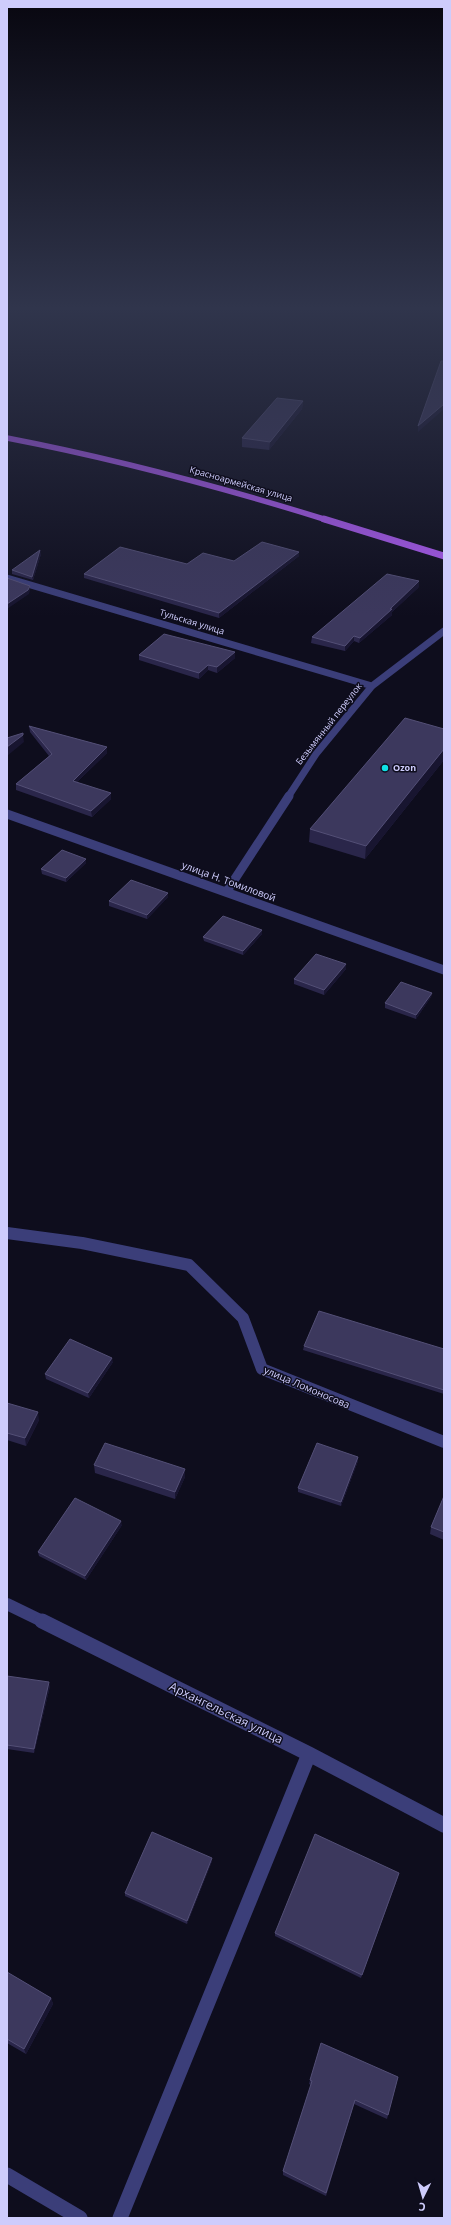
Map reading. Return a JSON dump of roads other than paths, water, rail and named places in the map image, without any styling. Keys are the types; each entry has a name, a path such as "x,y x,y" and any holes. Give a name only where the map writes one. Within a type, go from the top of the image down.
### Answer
{"main road":[{"name":"Красноармейская улица","path":"7,438 156,469 280,504 444,556"}],"street":[{"name":"Тульская улица","path":"7,578 372,686"},
{"name":"Безымянный переулок","path":"226,891 316,754 372,686 444,631"},
{"name":"улица Н. Томиловой","path":"7,814 444,970"},
{"name":"улица Ломоносова","path":"7,1233 82,1243 189,1265 244,1318 262,1370 444,1442"},
{"name":"Архангельская улица","path":"7,1604 309,1754 444,1825"},
{"path":"120,2218 309,1754"},
{"path":"7,2175 76,2217"}],"place":[{"name":"Ozon","path":"385,768"}]}
